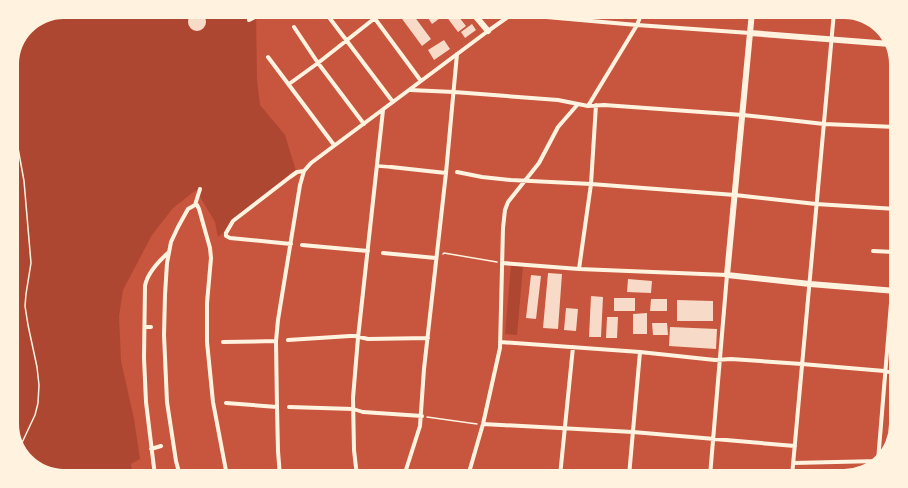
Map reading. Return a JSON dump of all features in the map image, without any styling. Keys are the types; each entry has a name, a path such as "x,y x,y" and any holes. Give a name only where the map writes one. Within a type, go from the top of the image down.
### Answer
{"street":[{"path":"330,19 393,102"},
{"path":"288,84 318,63 374,19"},
{"path":"376,19 421,81"},
{"path":"478,19 488,31"},
{"path":"279,469 276,341 278,320 300,185 304,171 311,163 334,145 505,19"},
{"path":"575,19 884,44"},
{"path":"588,106 639,19"},
{"path":"710,469 751,19"},
{"path":"793,469 834,19"},
{"path":"294,27 318,63 364,124"},
{"path":"406,469 422,416 424,369 458,54"},
{"path":"268,57 334,145"},
{"path":"410,90 558,100 588,106 604,105 743,115 824,124 889,127"},
{"path":"470,469 483,424 500,342 503,228 505,210 508,202 539,163 558,127 578,104"},
{"path":"579,269 591,184 596,105"},
{"path":"356,469 353,409 358,338 383,110"},
{"path":"378,166 446,173"},
{"path":"291,244 230,238 226,236 226,233 233,221 290,176 297,172 304,171"},
{"path":"457,172 482,177 525,181 591,184 735,195 816,204 889,209"},
{"path":"178,469 167,402 165,377 164,295 171,242 188,208 195,205 200,189"},
{"path":"195,205 197,205 199,209 210,248 211,258 207,303 208,352 215,417 226,469"},
{"path":"302,245 368,251"},
{"path":"873,251 889,252"},
{"path":"154,469 146,402 144,358 144,286 161,259 169,252"},
{"path":"383,252 436,258"},
{"path":"502,263 579,269 727,276 889,291"},
{"path":"145,327 151,327"},
{"path":"288,340 350,336 368,339 428,338"},
{"path":"879,453 889,336"},
{"path":"223,342 276,341"},
{"path":"500,342 640,352 709,360 731,359 889,372"},
{"path":"561,469 573,347"},
{"path":"630,469 640,352"},
{"path":"226,403 277,407"},
{"path":"289,407 353,409 363,412 422,416"},
{"path":"483,424 633,432 795,446"},
{"path":"151,449 161,446"},
{"path":"793,463 869,461"}],"path":[{"path":"19,153 24,180 31,263 25,306 39,384 38,403 35,415 23,441"},
{"path":"436,258 444,253 502,263"},
{"path":"422,416 483,424"}],"shaded area":[{"path":"256,19 257,80 260,105 285,135 296,171 218,237 215,222 196,190 173,208 152,235 123,290 119,316 121,361 134,419 140,459 131,464 132,469 64,469 50,467 30,454 21,438 19,427 19,61 22,47 32,32 47,22 55,20"},
{"path":"511,265 523,266 517,335 505,334"}],"building":[{"path":"189,19 205,19 206,22 203,28 197,31 191,28 188,22"},
{"path":"402,19 416,19 431,39 422,46"},
{"path":"429,19 439,19 432,24"},
{"path":"448,19 460,19 466,26 458,32"},
{"path":"472,24 476,30 465,38 461,32"},
{"path":"444,40 450,49 434,60 428,50"},
{"path":"548,273 562,274 558,329 543,328"},
{"path":"531,275 541,276 536,319 526,318"},
{"path":"628,279 652,281 651,293 627,292"},
{"path":"591,296 603,297 601,337 589,337"},
{"path":"614,298 635,298 635,311 614,311"},
{"path":"651,299 667,299 667,311 650,311"},
{"path":"677,300 713,301 713,321 677,321"},
{"path":"566,308 578,309 576,331 564,330"},
{"path":"647,313 647,334 633,334 633,314"},
{"path":"607,317 618,317 617,338 606,338"},
{"path":"652,323 667,323 668,335 653,335"},
{"path":"670,327 717,329 716,349 669,346"}]}
